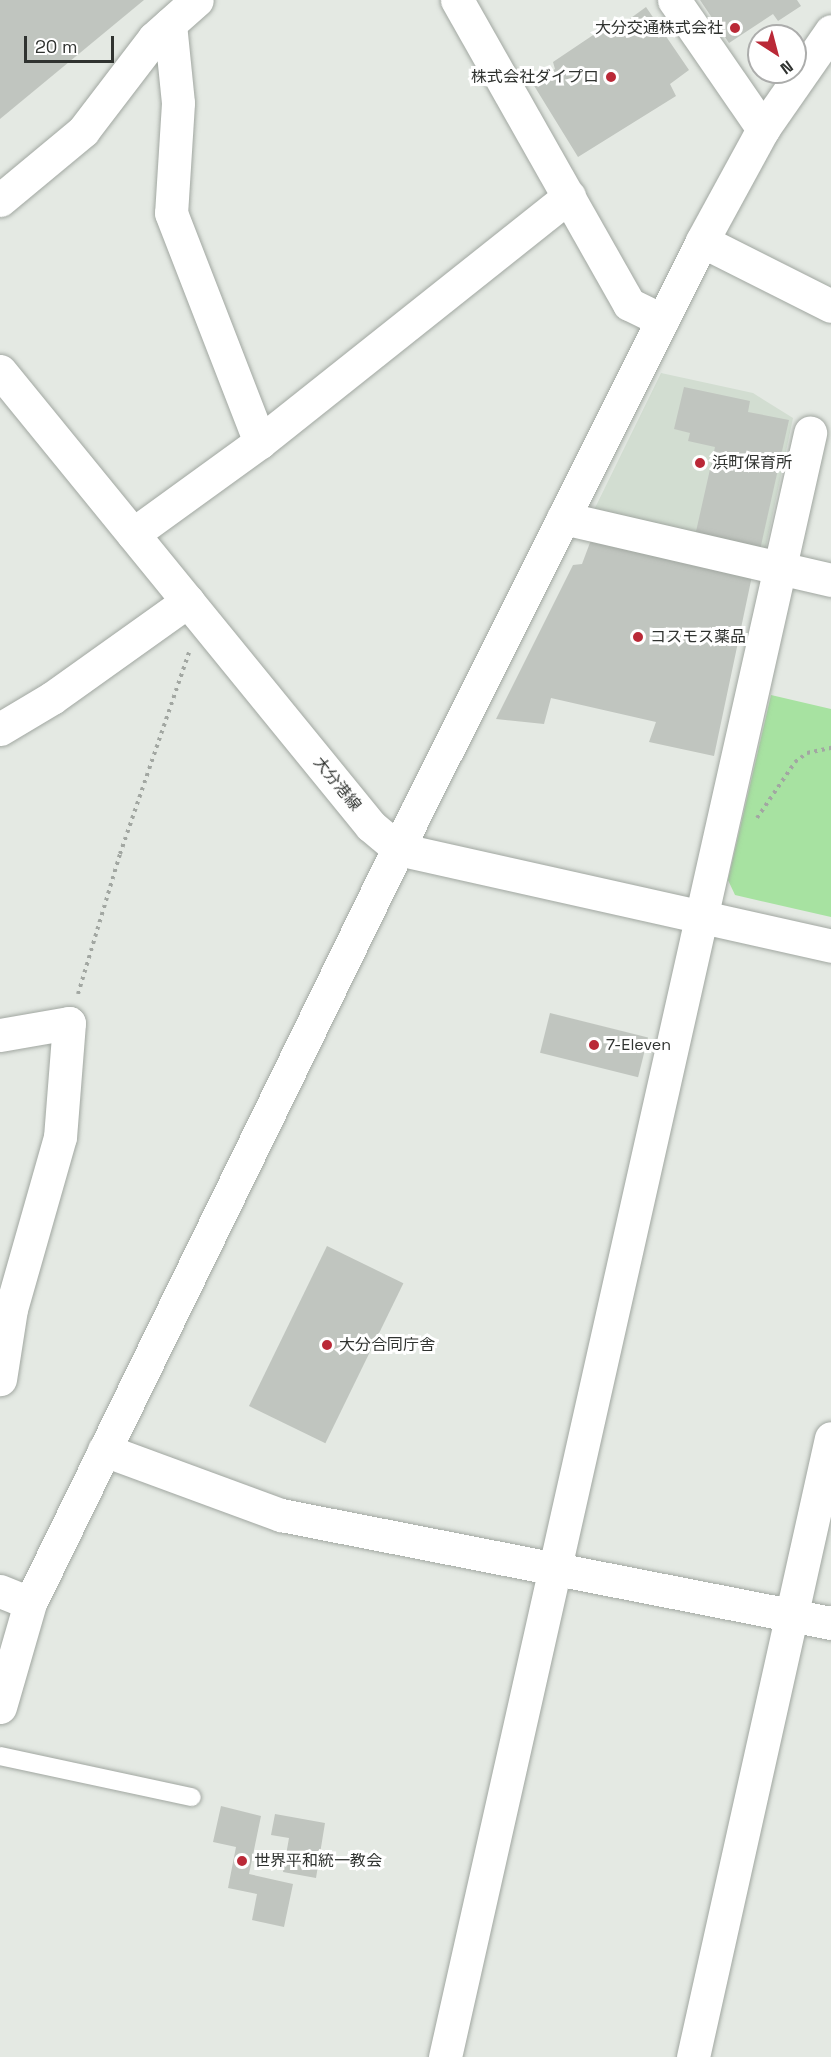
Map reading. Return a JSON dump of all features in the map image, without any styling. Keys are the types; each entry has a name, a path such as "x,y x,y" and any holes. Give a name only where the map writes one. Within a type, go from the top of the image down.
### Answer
{"street":[{"path":"0,200 83,131 154,38 197,0"},
{"path":"457,0 629,304 662,320"},
{"path":"674,0 763,129"},
{"path":"170,24 178,103 171,213 260,442"},
{"path":"0,1707 30,1603 398,849 702,241 763,129 831,31"},
{"path":"133,534 260,442 568,196"},
{"path":"702,241 831,306"},
{"name":"大分港線","path":"0,371 371,826 398,849 831,946"},
{"path":"445,2057 810,433"},
{"path":"563,518 831,580"},
{"path":"0,729 52,698 188,602"},
{"path":"0,1035 69,1023 60,1137 11,1309 0,1379"},
{"path":"693,2057 831,1438"},
{"path":"104,1450 281,1515 554,1571 831,1623"},
{"path":"0,1591 30,1603"}],"lane":[{"path":"0,1756 192,1797"}],"path":[{"path":"69,1023 120,855 193,643"},
{"path":"724,818 750,822 757,818 795,762 807,753 831,748"}],"shaded area":[{"name":"浜町保育所","path":"661,373 753,393 793,418 764,556 599,519 595,508"}],"green space":[{"path":"771,695 831,709 831,917 735,895 728,880"}],"building":[{"path":"0,0 144,0 0,119"},
{"name":"大分交通株式会社","path":"700,0 797,0 801,6 778,21 773,14 758,24 747,24 747,31 729,43"},
{"name":"株式会社ダイプロ","path":"646,7 689,70 670,84 676,96 578,157 533,84 555,69 553,62 620,17 624,23"},
{"path":"684,387 750,401 748,412 789,420 760,550 695,536 715,447 688,441 690,433 674,429"},
{"name":"コスモス薬品","path":"591,540 752,576 714,756 649,742 656,722 551,698 544,724 496,719 573,565 582,564"},
{"name":"7-Eleven","path":"550,1013 648,1037 638,1077 540,1053"},
{"name":"大分合同庁舎","path":"327,1246 403,1283 325,1443 249,1406"},
{"name":"世界平和統一教会","path":"221,1806 261,1816 249,1874 293,1884 284,1927 252,1920 257,1894 228,1888 236,1847 213,1842"},
{"path":"275,1814 325,1823 316,1878 283,1872 289,1838 271,1835"}],"place":[{"name":"大分交通株式会社","path":"735,28"},
{"name":"株式会社ダイプロ","path":"611,77"},
{"name":"浜町保育所","path":"700,463"},
{"name":"コスモス薬品","path":"638,637"},
{"name":"7-Eleven","path":"594,1045"},
{"name":"大分合同庁舎","path":"327,1345"},
{"name":"世界平和統一教会","path":"242,1861"}]}
